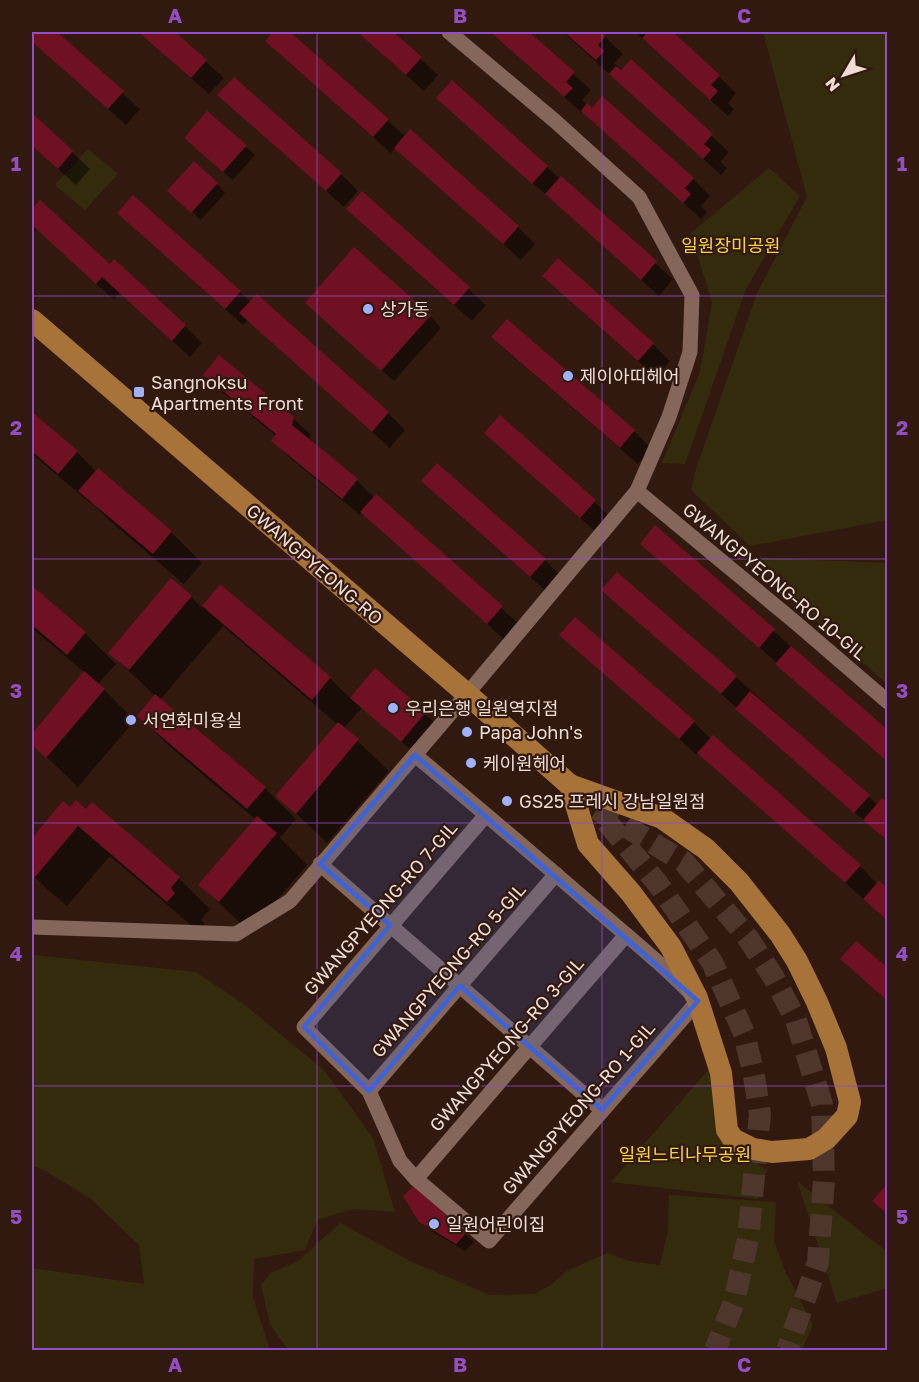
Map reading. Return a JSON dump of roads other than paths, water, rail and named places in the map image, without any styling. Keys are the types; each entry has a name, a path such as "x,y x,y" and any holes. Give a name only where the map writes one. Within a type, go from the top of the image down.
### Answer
{"main road":[{"name":"GWANGPYEONG-RO","path":"32,320 467,694 597,809"},
{"path":"570,785 662,818 706,849 739,882 780,934 797,961 832,1039 850,1102 847,1116 826,1139 808,1149 772,1152 753,1149 733,1140 728,1130 721,1073 697,998 671,947 631,893 588,844 570,785"}],"street":[{"path":"32,927 236,934 290,901 637,491 669,417 690,352 692,295 639,197 555,121 449,32"},
{"name":"GWANGPYEONG-RO 10-GIL","path":"637,491 795,621 888,702"},
{"path":"415,755 626,935"},
{"name":"GWANGPYEONG-RO 7-GIL","path":"369,1091 304,1027 486,815"},
{"path":"320,864 602,1110"},
{"name":"GWANGPYEONG-RO 5-GIL","path":"369,1091 556,874"},
{"name":"GWANGPYEONG-RO 1-GIL","path":"416,1179 489,1241 698,1001 680,982 626,935"},
{"name":"GWANGPYEONG-RO 3-GIL","path":"416,1179 626,935"},
{"path":"369,1091 400,1161 416,1179"}],"tunnel":[{"path":"597,809 684,862 748,938 774,978 796,1020 822,1104 824,1180 818,1262 787,1350"},
{"path":"607,822 658,884 712,962 744,1033 754,1076 760,1114 748,1239 734,1302 715,1350"}],"place":[{"name":"상가동","path":"368,309"},
{"name":"제이아띠헤어","path":"568,376"},
{"name":"Sangnoksu Apartments Front","path":"139,392"},
{"name":"우리은행 일원역지점","path":"393,708"},
{"name":"서연화미용실","path":"131,720"},
{"name":"Papa John's","path":"467,732"},
{"name":"케이원헤어","path":"471,763"},
{"name":"GS25 프레시 강남일원점","path":"507,801"},
{"name":"일원어린이집","path":"434,1224"}],"park label":[{"name":"일원장미공원","path":"731,245"},
{"name":"일원느티나무공원","path":"685,1154"}]}
